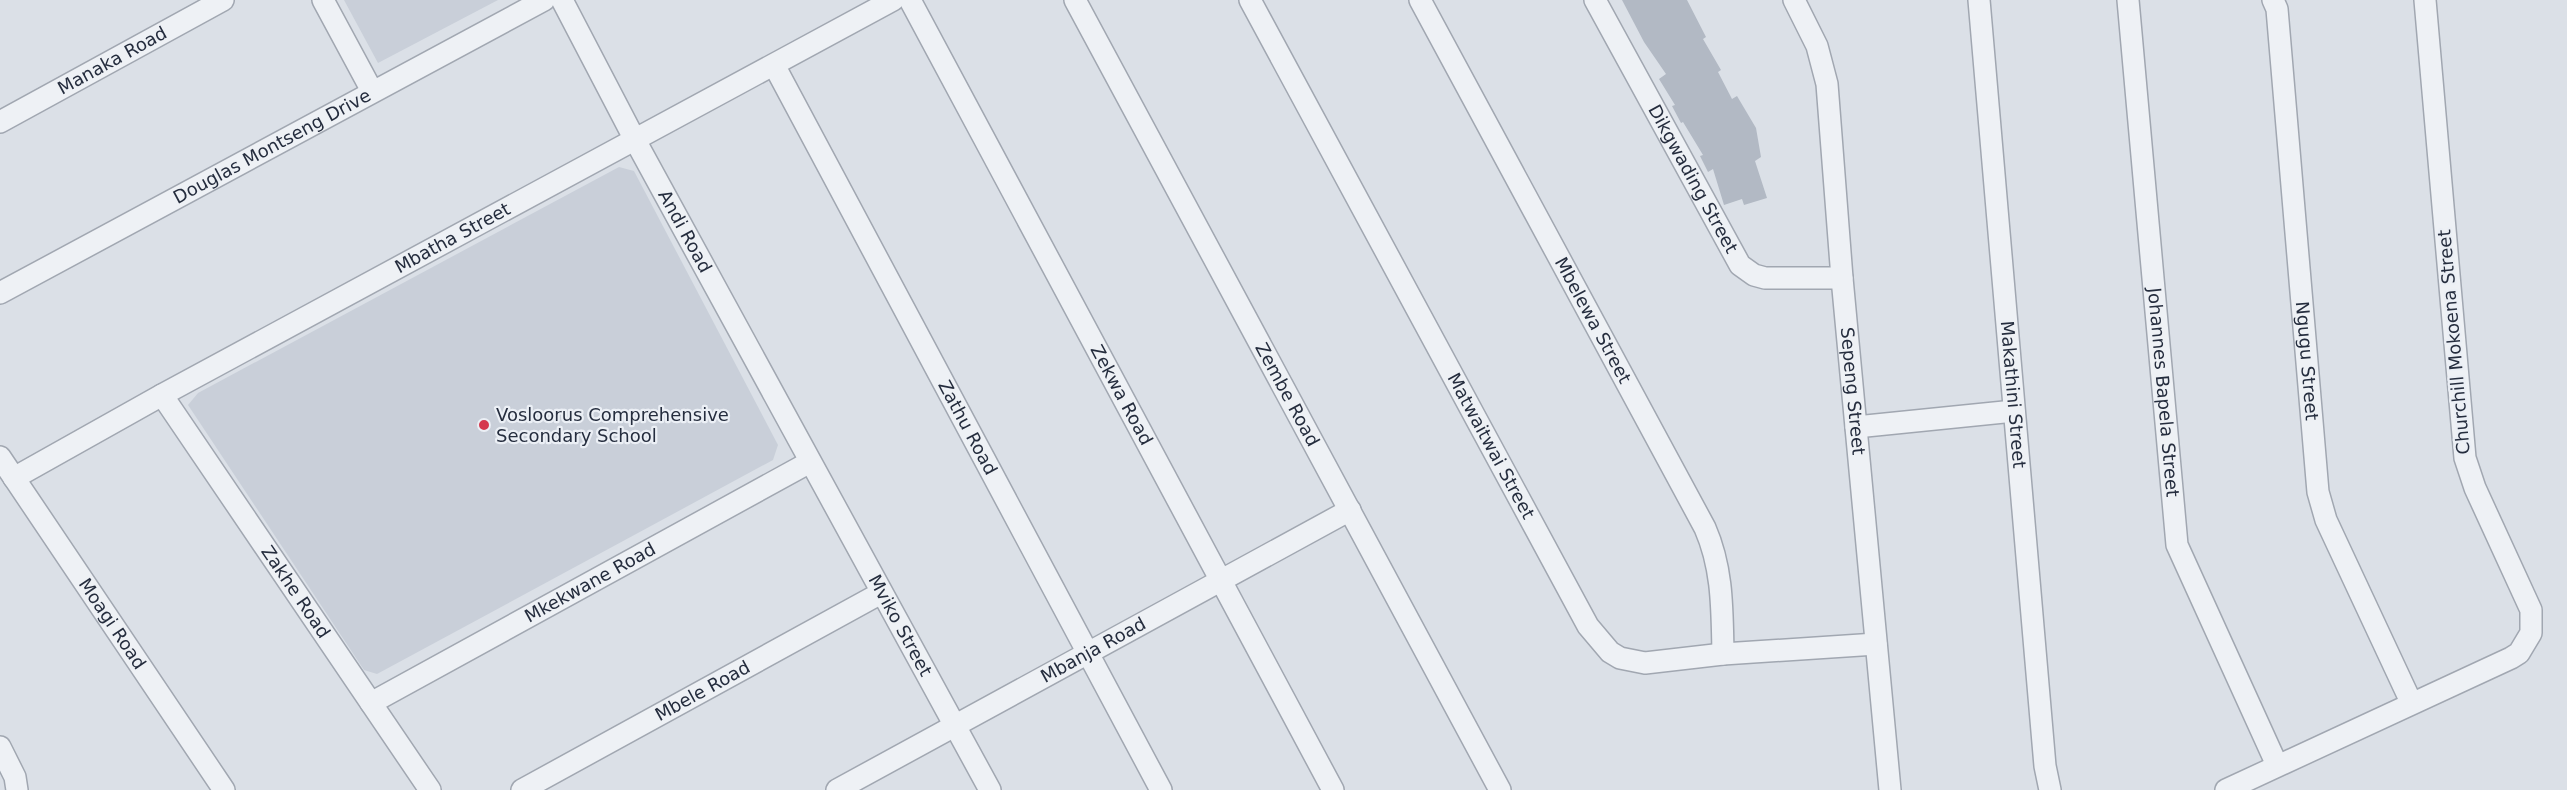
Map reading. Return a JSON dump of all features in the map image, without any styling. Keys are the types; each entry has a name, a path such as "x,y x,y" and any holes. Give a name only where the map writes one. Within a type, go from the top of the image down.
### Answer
{"street":[{"name":"Manaka Road","path":"0,122 223,0"},
{"path":"323,0 372,91"},
{"name":"Douglas Montseng Drive","path":"0,293 544,0"},
{"name":"Andi Road","path":"562,0 635,140 810,462"},
{"name":"Mbatha Street","path":"14,478 162,395 893,0"},
{"name":"Zekwa Road","path":"910,0 1333,790"},
{"name":"Zembe Road","path":"1075,0 1500,790"},
{"name":"Matwaitwai Street","path":"1250,0 1588,626 1610,652 1631,661 1645,663 1723,654 1876,644"},
{"name":"Mbelewa Street","path":"1420,0 1705,528 1714,548 1721,581 1723,654"},
{"name":"Dikgwading Street","path":"1595,0 1740,265 1754,275 1765,278 1842,278"},
{"name":"Sepeng Street","path":"1794,0 1817,46 1827,84 1842,278 1890,790"},
{"name":"Makathini Street","path":"1979,0 2045,766 2050,790"},
{"name":"Johannes Bapela Street","path":"2128,0 2177,545 2277,765"},
{"name":"Ngugu Street","path":"2273,0 2277,9 2318,492 2326,520 2412,702"},
{"name":"Churchill Mokoena Street","path":"2226,790 2519,653 2526,643 2532,623 2531,610 2475,488 2464,458 2425,0"},
{"name":"Zathu Road","path":"774,64 1161,790"},
{"name":"Zakhe Road","path":"162,395 430,790"},
{"path":"1856,427 2014,411"},
{"name":"Moagi Road","path":"0,457 224,790"},
{"name":"Mviko Street","path":"810,462 990,790"},
{"name":"Mkekwane Road","path":"371,703 810,462"},
{"name":"Mbanja Road","path":"837,790 1350,510"},
{"name":"Mbele Road","path":"522,790 881,593"},
{"path":"0,747 15,777 17,790"}],"shaded area":[{"path":"344,0 498,0 378,63"},
{"name":"Vosloorus Comprehensive Secondary School","path":"619,167 634,171 778,445 773,460 377,674 364,670 188,405 198,393"}],"building":[{"path":"1622,0 1687,0 1706,37 1703,39 1721,70 1718,72 1732,99 1737,96 1756,128 1761,157 1755,161 1767,198 1744,205 1742,199 1724,205 1713,169 1708,172 1700,156 1703,155 1683,122 1681,123 1672,106 1675,105 1659,79 1666,74 1644,42"}],"place":[{"name":"Vosloorus Comprehensive Secondary School","path":"484,425"}]}
